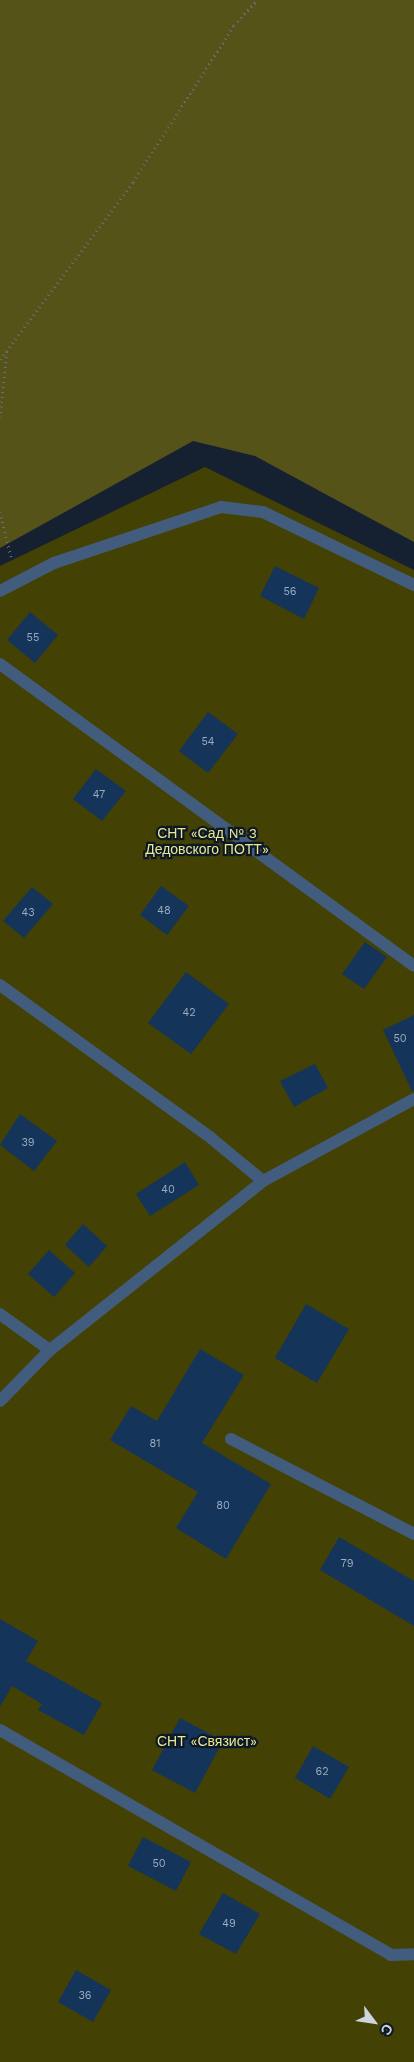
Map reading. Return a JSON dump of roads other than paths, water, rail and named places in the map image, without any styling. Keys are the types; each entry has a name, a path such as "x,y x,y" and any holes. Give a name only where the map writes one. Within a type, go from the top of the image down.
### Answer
{"street":[{"path":"0,590 54,563 221,507 263,512 414,585"},
{"path":"0,664 414,966"},
{"path":"0,985 264,1181"},
{"path":"0,1401 50,1350 264,1181 414,1099"},
{"path":"0,1314 50,1350"},
{"path":"230,1439 414,1534"},
{"path":"0,1730 391,1955 414,1954"}],"park label":[{"name":"СНТ «Сад № 3 Дедовского ПОТТ»","path":"207,842"},
{"name":"СНТ «Связист»","path":"207,1741"}]}
